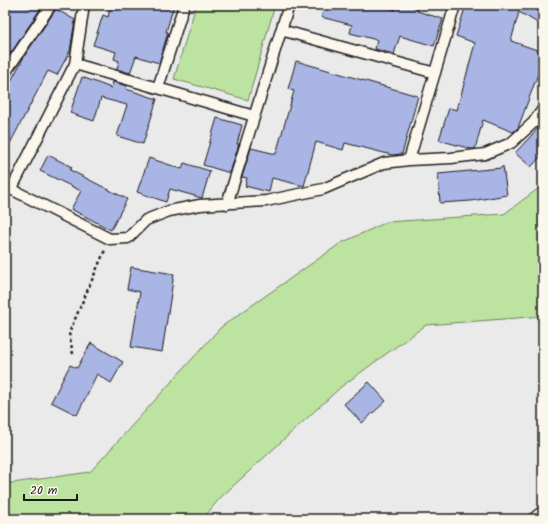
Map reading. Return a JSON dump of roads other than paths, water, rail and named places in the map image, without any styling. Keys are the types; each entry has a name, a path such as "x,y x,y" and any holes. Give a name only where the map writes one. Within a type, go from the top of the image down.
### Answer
{"lane":[{"path":"5,72 8,61 51,5"},
{"path":"84,5 76,64 8,188 110,239 128,238 146,220 169,211 200,205 266,201 322,188 384,162 451,158 484,154 510,143 533,122 543,109"},
{"path":"158,88 184,5"},
{"path":"227,204 289,5"},
{"path":"409,160 455,5"},
{"path":"281,30 435,73"},
{"path":"76,64 254,116"},
{"path":"533,519 543,511"}]}
